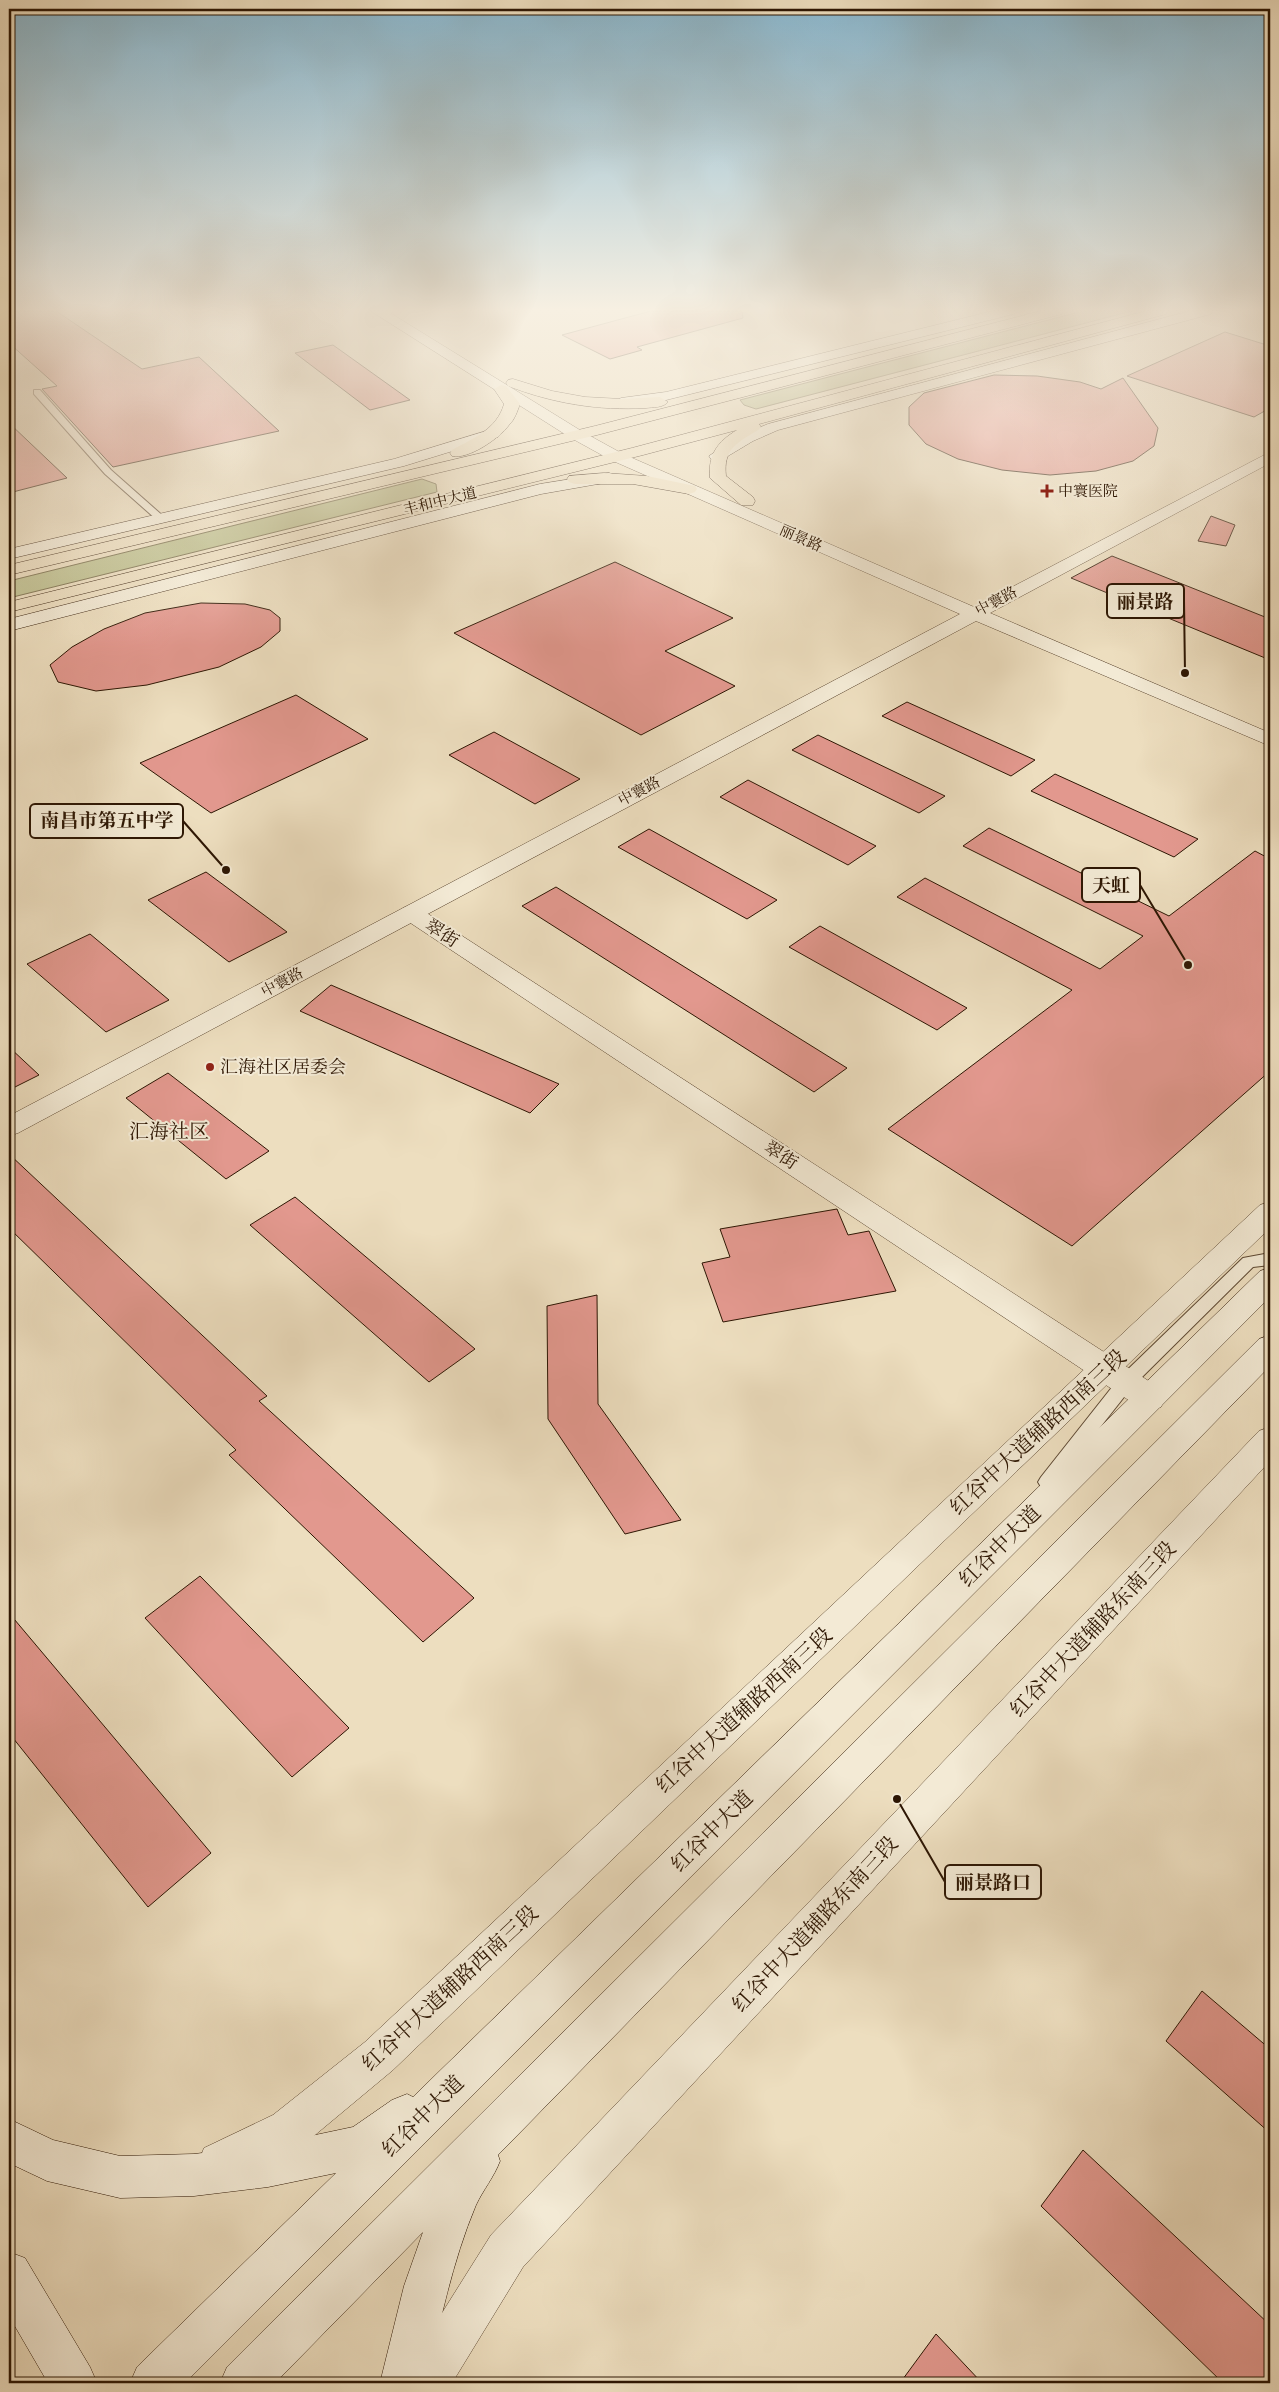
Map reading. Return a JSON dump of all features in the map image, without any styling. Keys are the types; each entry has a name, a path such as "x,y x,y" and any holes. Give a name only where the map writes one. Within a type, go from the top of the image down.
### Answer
{"main road":[{"path":"416,472 493,434 505,423"},
{"name":"丰和中大道","path":"9,570 625,423"},
{"name":"丰和中大道","path":"9,607 617,457 747,423"},
{"path":"747,502 718,478 717,456 727,444 762,423"},
{"path":"502,485 562,479 609,478 657,480 689,489"}],"street":[{"name":"丽景路","path":"559,423 577,435 617,457 689,489 981,609 1270,724"},
{"name":"丽景路","path":"581,423 637,452 1270,740"},
{"path":"717,456 747,438 789,423"},
{"path":"9,554 398,463 493,434"},
{"name":"中寰路","path":"9,1127 1270,457"},
{"path":"9,625 540,489 609,478"},
{"name":"翠街","path":"411,913 1127,1383"},
{"name":"红谷中大道辅路西南三段","path":"194,2176 288,2130 379,2056 1127,1383 1270,1212"},
{"name":"红谷中大道","path":"153,2383 985,1561 1127,1383 1270,1279"},
{"path":"243,2383 1270,1347"},
{"name":"红谷中大道辅路东南三段","path":"429,2383 436,2364 507,2251 1270,1440"},
{"path":"9,2140 47,2160 120,2177 194,2176 268,2166 361,2146 456,2083"},
{"path":"404,2383 426,2286 459,2192 513,2110"},
{"path":"9,2274 74,2383"}],"lane":[{"path":"65,423 108,472 160,518"},
{"path":"1127,1383 1248,1262 1270,1259"}],"green space":[{"path":"422,479 436,484 437,492 9,598 9,581"}],"building":[{"path":"9,423 67,478 9,493"},
{"path":"73,423 270,423 279,431 113,467"},
{"path":"909,423 1154,423 1158,428 1154,446 1133,461 1096,471 1050,475 1002,470 958,459 926,444"},
{"path":"1211,516 1235,525 1226,546 1198,541"},
{"path":"1112,556 1270,619 1270,660 1071,578"},
{"path":"615,562 733,618 665,651 735,686 641,735 454,633"},
{"path":"201,603 245,604 270,610 280,618 280,631 261,647 219,667 147,685 96,691 58,682 50,665 72,647 104,629 145,613"},
{"path":"296,695 368,739 211,813 140,763"},
{"path":"907,702 1035,760 1011,776 882,716"},
{"path":"494,732 580,779 535,804 449,755"},
{"path":"818,735 945,796 919,813 792,750"},
{"path":"1055,774 1198,839 1174,857 1031,791"},
{"path":"748,780 876,846 848,865 720,797"},
{"path":"989,828 1169,916 1255,851 1270,859 1270,1071 1072,1246 888,1129 1072,990 897,897 925,878 1100,969 1143,936 963,846"},
{"path":"649,829 777,900 747,919 618,847"},
{"path":"206,872 287,932 229,962 148,900"},
{"path":"556,887 847,1068 814,1092 522,906"},
{"path":"820,926 967,1008 937,1030 789,947"},
{"path":"90,934 169,1000 106,1032 27,964"},
{"path":"331,985 559,1084 530,1113 300,1011"},
{"path":"9,1047 39,1075 9,1090"},
{"path":"168,1073 269,1151 226,1179 126,1098"},
{"path":"9,1154 267,1396 259,1401 474,1598 423,1642 229,1455 236,1450 9,1228"},
{"path":"295,1197 475,1349 429,1382 250,1225"},
{"path":"837,1209 848,1235 869,1231 896,1291 723,1322 702,1263 730,1257 720,1229"},
{"path":"597,1295 598,1404 681,1520 625,1534 548,1419 547,1306"},
{"path":"200,1576 349,1728 292,1777 145,1618"},
{"path":"9,1613 211,1853 148,1907 9,1733"},
{"path":"1202,1991 1270,2049 1270,2133 1166,2041"},
{"path":"1083,2150 1270,2325 1270,2383 1223,2383 1041,2206"},
{"path":"936,2334 982,2383 900,2383"}],"place":[{"name":"中寰医院","path":"1047,491"},
{"name":"丽景路","path":"1185,673"},
{"name":"南昌市第五中学","path":"226,870"},
{"name":"天虹","path":"1188,965"},
{"name":"汇海社区居委会","path":"210,1067"},
{"name":"丽景路口","path":"897,1799"}],"district":[{"name":"汇海社区","path":"169,1131"}]}
